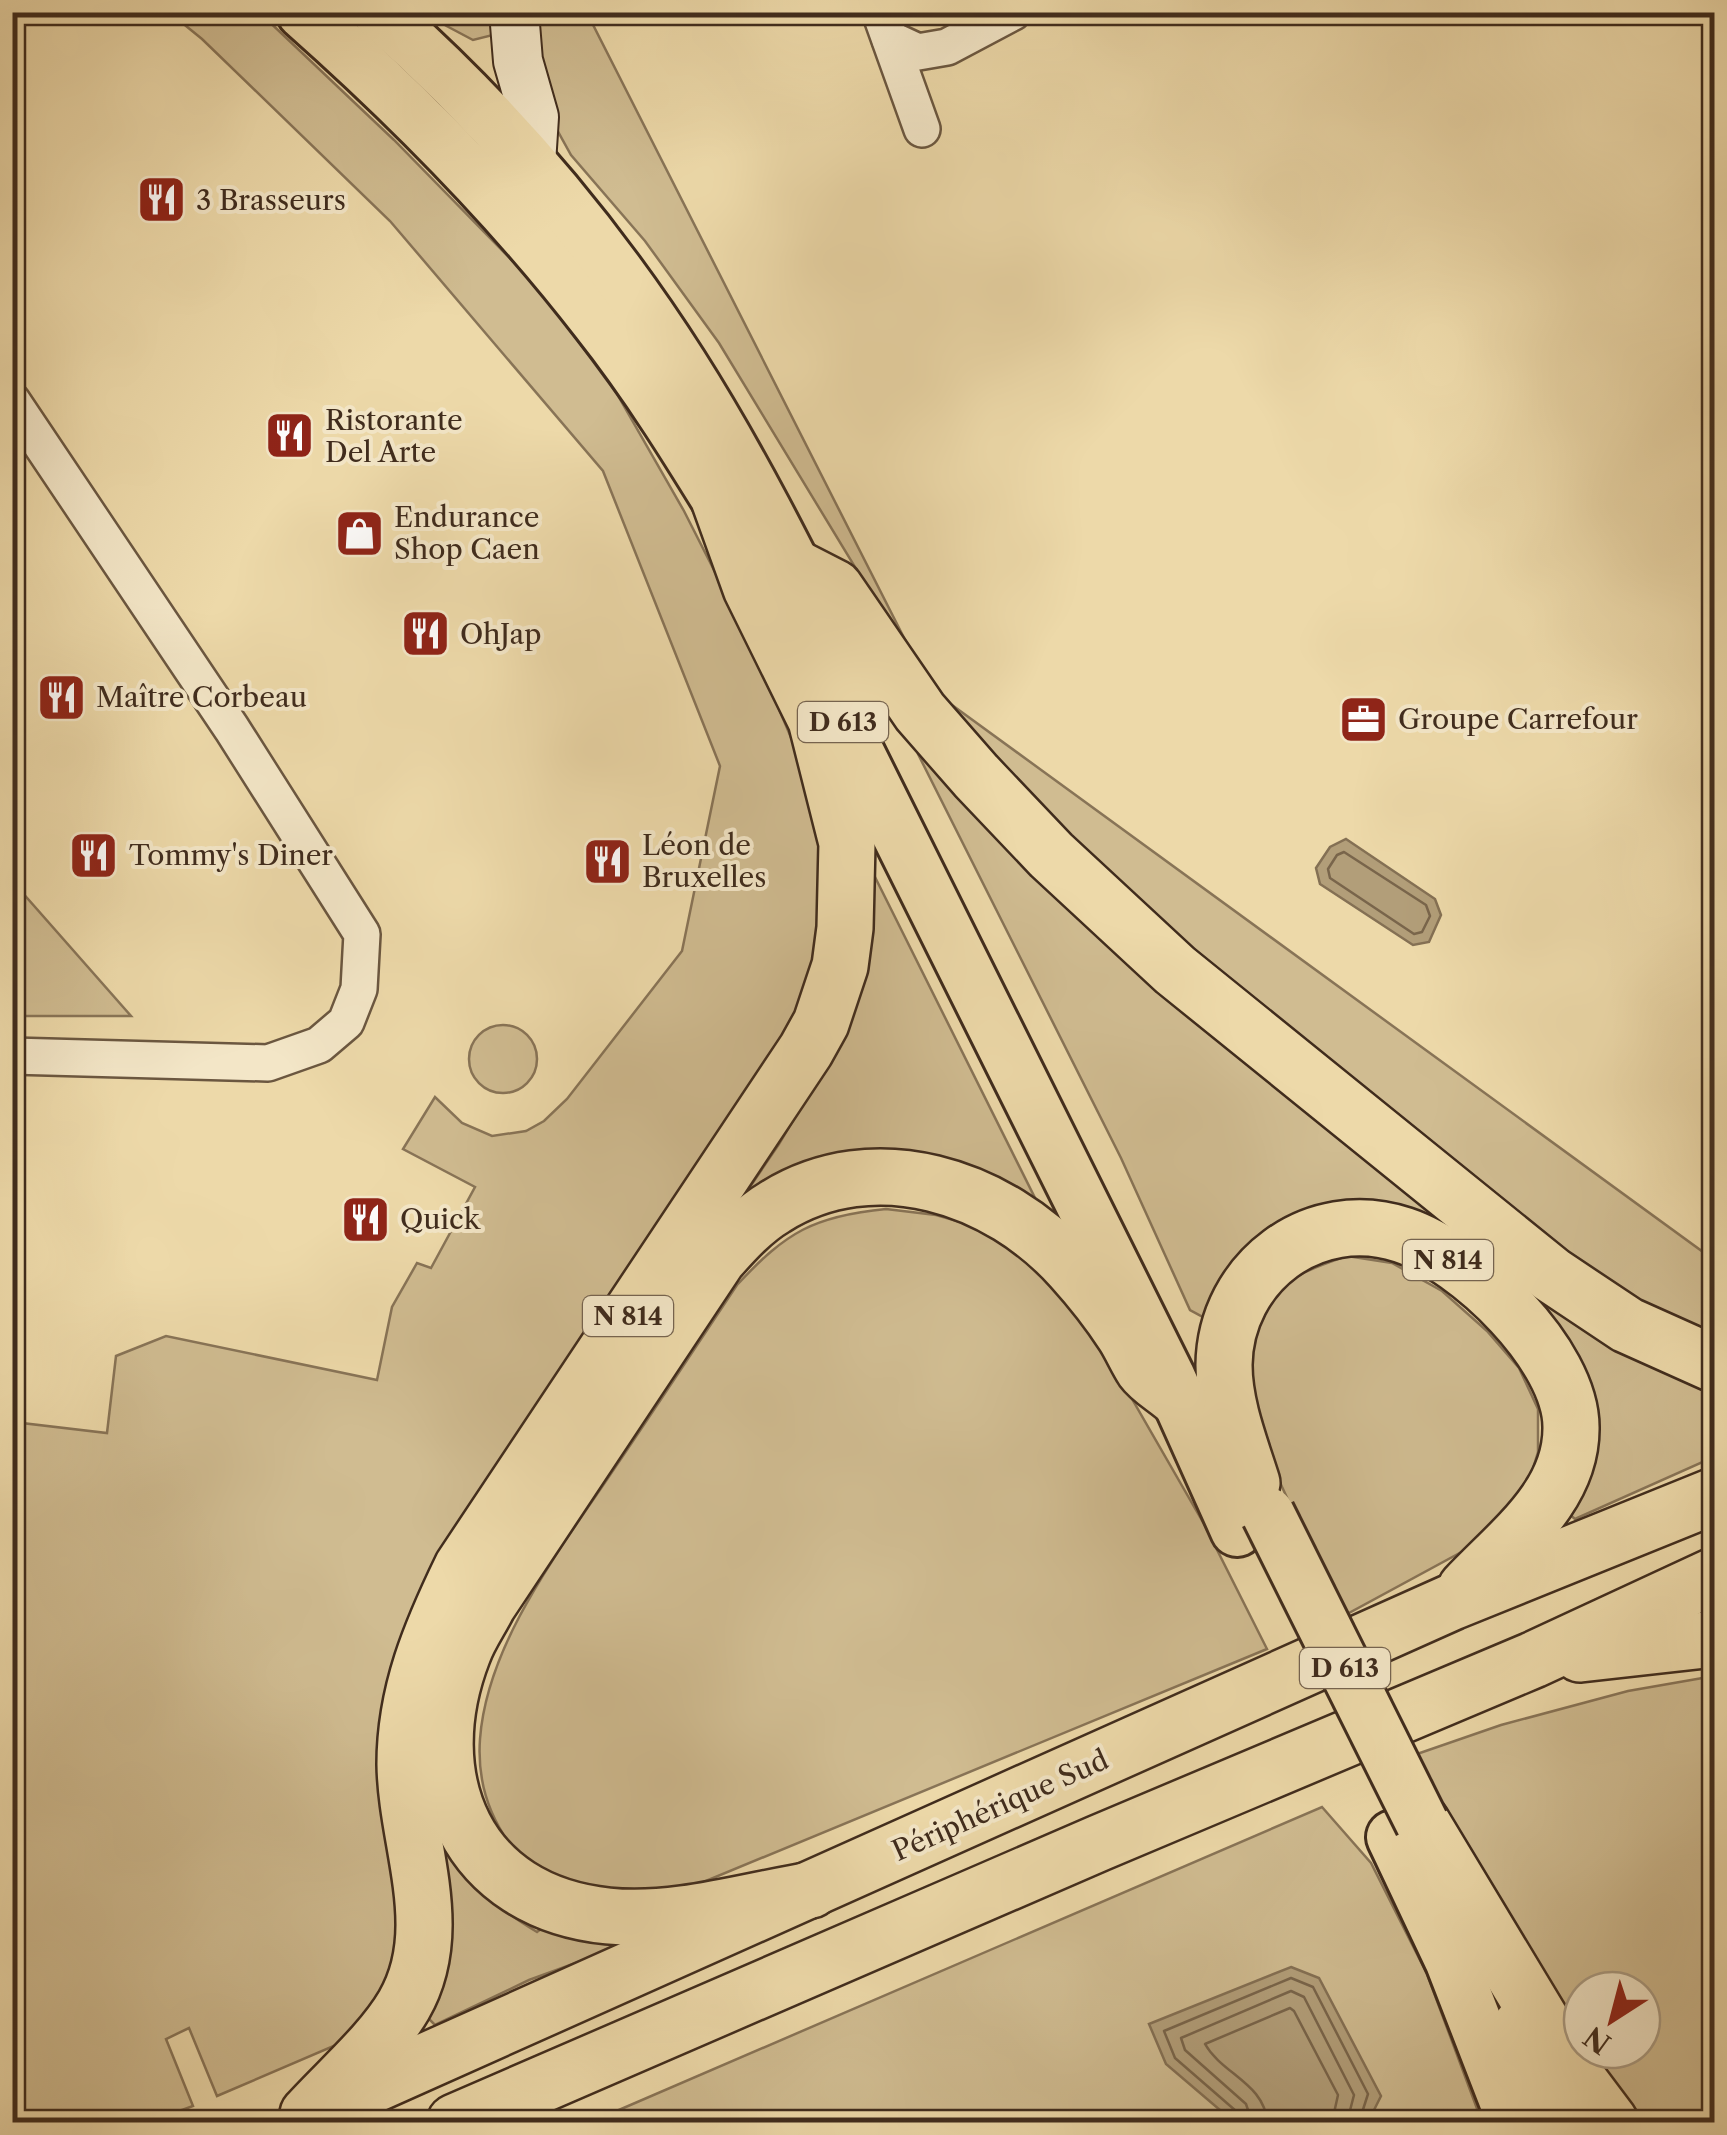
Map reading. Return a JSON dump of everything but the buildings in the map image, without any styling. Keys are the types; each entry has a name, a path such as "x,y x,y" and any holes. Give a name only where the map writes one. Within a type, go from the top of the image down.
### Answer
{"highway":[{"name":"N 814","path":"298,2118 405,2004 424,1944 424,1898 405,1766 408,1706 430,1633 472,1551 806,1050 840,966 846,928 847,842 816,720 751,588 720,502"},
{"name":"N 814","path":"796,568 835,588 920,712 976,776 1051,855 1175,970 1552,1276 1627,1326 1714,1364"},
{"name":"N 814","path":"811,1890 680,1913 613,1917 543,1902 495,1870 473,1844 456,1809 447,1769 452,1691 471,1636 514,1564 718,1259 765,1214 814,1188 847,1180 928,1180 975,1196 1026,1225 1070,1265 1097,1297 1145,1372 1178,1398"},
{"name":"N 814","path":"1252,1509 1224,1366 1235,1306 1274,1258 1303,1238 1330,1229 1370,1228 1405,1235 1447,1259 1494,1296 1544,1350 1565,1386 1572,1428 1552,1494 1534,1520 1452,1602"},
{"name":"Périphérique Sud","path":"298,2118 1452,1602 1714,1496"},
{"path":"455,2122 1117,1835 1533,1660 1714,1576"},
{"path":"1533,1660 1714,1639"},
{"path":"1408,1830 1610,2122"}],"main road":[{"name":"D 613","path":"303,12 359,62 513,221 597,320 649,391 720,502 798,633 1178,1398 1252,1509"},
{"name":"D 613","path":"380,12 531,163 680,364 796,568 1408,1830 1567,2122"},
{"name":"D 613","path":"1408,1830 1452,1962 1514,2122"}],"street":[{"path":"514,12 518,61 534,117 531,163"},
{"path":"885,26 918,52 947,48 1014,12"},
{"path":"885,26 922,129"},
{"path":"12,401 232,730 362,934 359,989 346,1022 333,1036 303,1052 268,1062 12,1056"}],"shaded area":[{"path":"170,13 260,13 394,140 539,288 617,394 684,511 752,645 811,785 826,894 818,975 797,1029 480,1498 398,1920 400,1957 357,2036 217,2096 189,2028 166,2039 193,2106 149,2122 13,2122 13,1422 107,1433 116,1356 166,1336 377,1380 392,1307 417,1263 431,1268 475,1187 403,1149 435,1097 462,1123 492,1136 526,1131 544,1121 567,1099 682,951 720,766 603,471 390,221 202,39"},
{"path":"429,13 503,13 493,35 473,40"},
{"path":"531,13 587,13 930,689 1714,1260 1714,1342 1625,1298 1186,943 1101,867 929,689 719,343 645,241 571,155 545,108"},
{"path":"922,750 1714,1384 1714,1457 1575,1519 1569,1514 1590,1422 1406,1219 1203,1317 1190,1310 1121,1158 918,754"},
{"path":"869,865 1041,1210 958,1173 714,1240 817,1080"},
{"path":"13,882 131,1016 13,1016"},
{"path":"503,1025 527,1035 537,1059 527,1083 503,1093 479,1083 469,1059 479,1035"},
{"path":"886,1209 936,1215 971,1225 1020,1251 1079,1315 1113,1366 1204,1524 1267,1649 701,1883 629,1892 554,1879 533,1868 516,1852 492,1813 483,1785 480,1739 486,1703 511,1634 548,1567 737,1285 771,1252 803,1230 839,1216"},
{"path":"1347,1256 1392,1263 1442,1291 1487,1331 1519,1368 1538,1409 1538,1452 1527,1488 1467,1549 1347,1614 1280,1483 1254,1410 1248,1375 1250,1338 1269,1300 1298,1276"},
{"path":"1714,1676 1714,2122 1631,2122 1605,2093 1591,2070 1662,2070 1662,1970 1562,1970 1562,2020 1440,1814 1446,1811 1417,1754 1501,1725 1628,1691"},
{"path":"1322,1807 1371,1863 1427,1974 1482,2122 591,2122"},
{"path":"449,1845 486,1895 537,1932 546,1925 636,1941 529,1980 435,2025 428,2018 442,1977 444,1933 433,1846"}],"water":[{"path":"1346,839 1435,899 1441,915 1429,942 1413,945 1320,884 1316,868 1330,847"},
{"path":"1291,1967 1319,1978 1381,2096 1369,2120 1234,2122 1166,2064 1149,2024"}],"place":[{"name":"3 Brasseurs","path":"161,200"},
{"name":"Ristorante Del Arte","path":"290,436"},
{"name":"Endurance Shop Caen","path":"359,533"},
{"name":"OhJap","path":"425,634"},
{"name":"Maître Corbeau","path":"61,697"},
{"name":"Groupe Carrefour","path":"1363,719"},
{"name":"Tommy's Diner","path":"94,855"},
{"name":"Léon de Bruxelles","path":"607,861"},
{"name":"Quick","path":"365,1219"}]}
